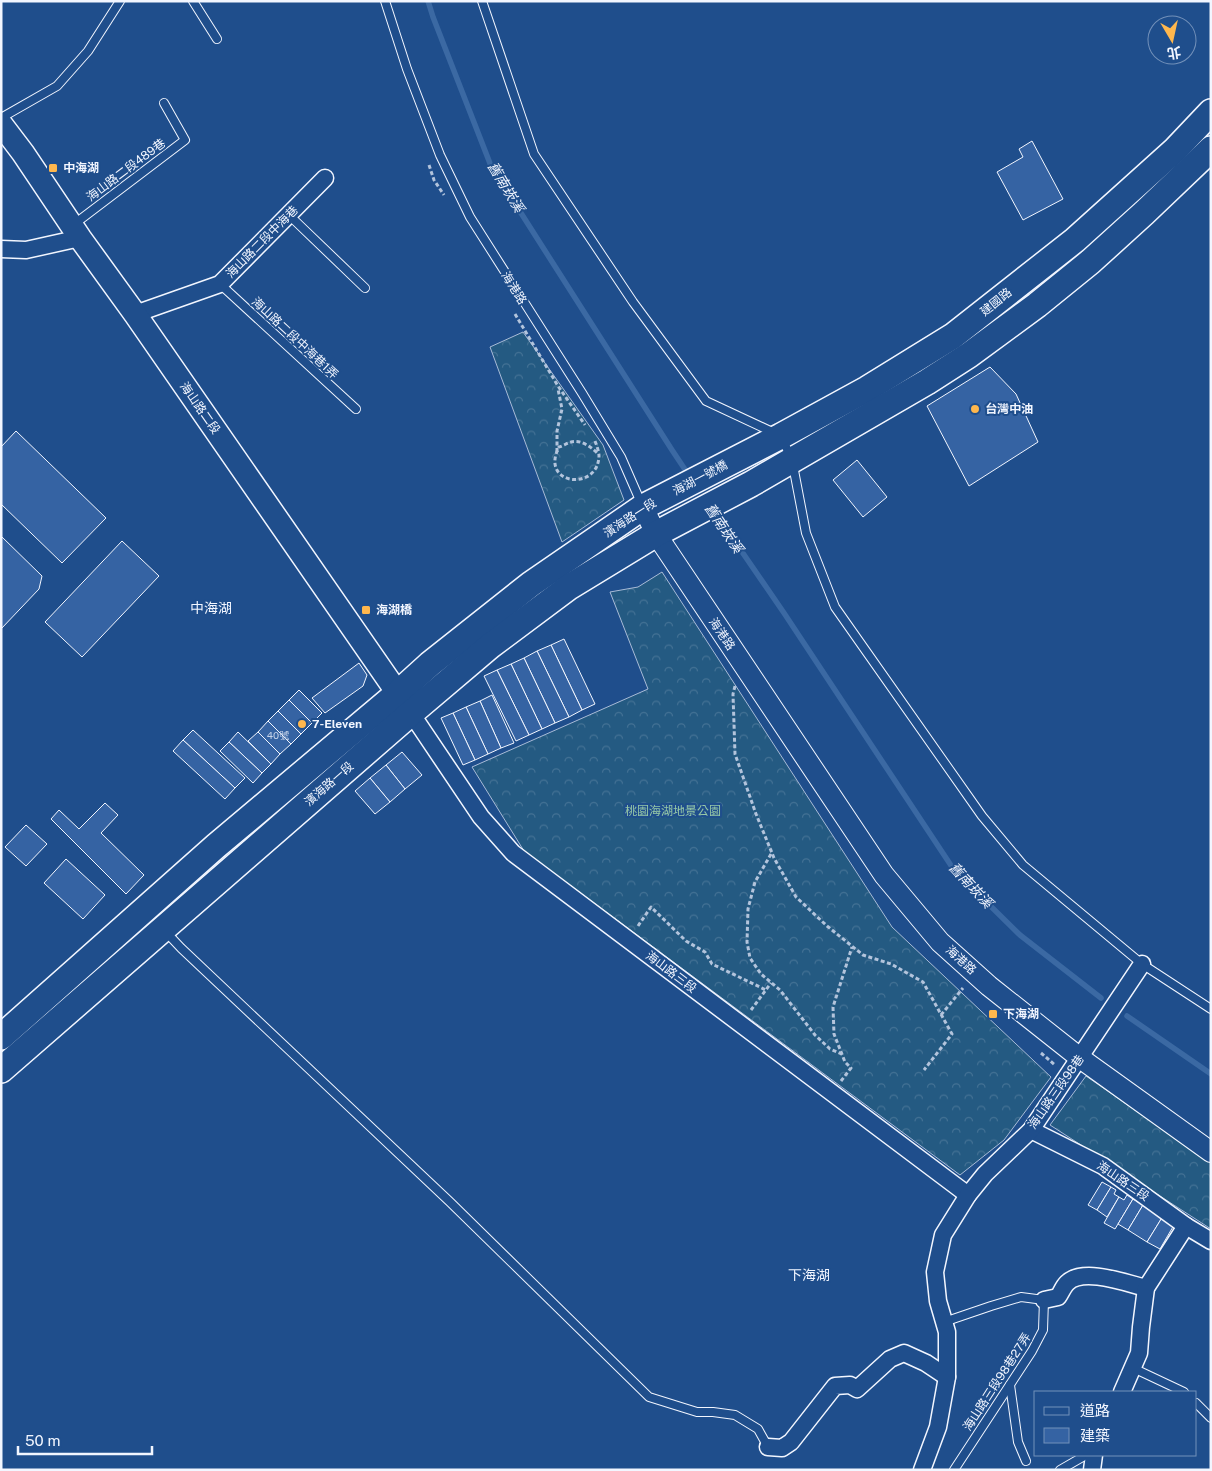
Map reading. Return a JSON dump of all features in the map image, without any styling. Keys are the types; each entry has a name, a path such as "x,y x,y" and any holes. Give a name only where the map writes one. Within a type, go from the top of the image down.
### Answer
{"main road":[{"name":"建國路","path":"745,454 868,389 953,336 1075,240 1175,150 1211,112"},
{"name":"海山路二段","path":"1,124 405,703"},
{"name":"建國路","path":"666,529 792,460 927,382 969,355 1037,305 1090,262 1138,220 1211,149"},
{"name":"海湖一號橋","path":"652,503 745,454"},
{"name":"濱海路一段","path":"1,1070 163,929 405,703 430,664 531,584 652,503"},
{"name":"濱海路一段","path":"1,1037 216,846 405,703 490,646 561,593 666,529"},
{"path":"63,982 78,1003"}],"street":[{"name":"海山路二段中海巷","path":"135,314 220,284 325,178"},
{"path":"1,249 26,250 76,232"},
{"name":"海港路","path":"652,503 666,529 884,875 940,942 990,986 1080,1058 1211,1152"},
{"name":"海山路三段","path":"405,703 481,817 513,853 968,1195"},
{"name":"海山路三段98巷","path":"922,1470 938,1427 947,1377 947,1332 938,1301 935,1272 943,1235 968,1195 985,1174 1031,1130 1142,964"},
{"name":"海山路三段","path":"1031,1130 1103,1166 1186,1226 1211,1241"},
{"path":"1122,1391 1139,1353 1146,1288 1186,1226"},
{"path":"1044,1300 1058,1296 1067,1282 1082,1276 1100,1276 1146,1288"},
{"path":"768,1447 782,1448 791,1442 834,1386 850,1385 857,1389 890,1359 904,1353 947,1377"},
{"path":"1092,1470 1094,1456"}],"lane":[{"path":"1,118 57,86 88,52 120,1"},
{"path":"193,1 217,39"},
{"name":"海港路","path":"385,1 440,155 470,217 652,503"},
{"path":"482,1 534,154 633,302 706,401 781,436 792,460 806,533 835,607 982,816 1023,865 1142,964 1211,1009"},
{"name":"海山路二段489巷","path":"76,232 185,140 164,103"},
{"path":"289,215 365,288"},
{"name":"海山路二段中海巷1弄","path":"220,284 356,409"},
{"path":"163,929 450,1202 649,1396 696,1412 735,1415 758,1429 768,1447"},
{"path":"944,1322 1021,1297 1044,1300"},
{"name":"海山路三段98巷27弄","path":"954,1470 1032,1351 1043,1330 1044,1300"},
{"path":"1133,1368 1182,1391"},
{"path":"1010,1385 1018,1442 1026,1461"},
{"path":"1197,1404 1211,1418"},
{"path":"1060,1470 1084,1456"}],"path":[{"path":"557,452 559,448 571,442 578,442 592,448 599,455 596,470 581,480 565,478 559,475 555,468 557,431 562,409 558,386"},
{"path":"736,683 733,694 735,754 772,853 796,897 852,947 863,955 890,964 923,982 952,1034 924,1070"},
{"path":"772,853 755,882 748,909 746,942 750,958 761,974 780,990 815,1035 830,1049 842,1054"},
{"path":"628,940 651,908 686,941 705,952 712,964 766,990"},
{"path":"831,1093 851,1068 845,1062 834,1034 833,1007 852,947"},
{"path":"740,1024 771,983"},
{"path":"941,1015 967,984"}],"green space":[{"path":"523,332 603,445 624,500 562,542 490,347"},
{"name":"桃園海湖地景公園","path":"662,572 892,927 1051,1077 1004,1140 960,1175 524,851 472,767 648,689 610,592 638,587"},
{"path":"1086,1076 1211,1163 1211,1229 1050,1125"}],"building":[{"path":"1032,141 1063,199 1023,220 997,172 1023,157 1019,149"},
{"path":"990,367 1016,394 1038,442 969,486 927,406"},
{"path":"16,431 106,518 62,563 1,504 1,447"},
{"path":"857,460 887,497 863,517 833,480"},
{"path":"1,536 42,576 39,589 1,629"},
{"path":"122,541 159,576 82,657 45,622"},
{"path":"564,639 595,704 582,710 551,645"},
{"path":"551,645 582,710 569,717 537,651"},
{"path":"537,651 569,717 555,723 524,658"},
{"path":"524,658 555,723 542,729 511,664"},
{"path":"359,663 367,675 363,686 325,713 312,698"},
{"path":"511,664 542,729 529,735 497,670"},
{"path":"497,670 529,735 516,741 484,676"},
{"path":"299,690 322,713 312,723 289,700"},
{"path":"492,695 514,743 501,748 480,701"},
{"path":"289,700 312,723 301,734 278,711"},
{"path":"480,701 501,748 488,754 466,707"},
{"path":"466,707 488,754 475,760 453,713"},
{"path":"278,711 301,734 291,744 268,721"},
{"path":"453,713 475,760 463,765 441,718"},
{"path":"268,721 291,744 280,754 258,732"},
{"path":"193,730 245,778 235,788 183,740"},
{"path":"238,732 271,764 262,773 229,742"},
{"path":"258,732 280,754 271,764 248,741"},
{"path":"183,740 235,788 225,799 173,751"},
{"path":"229,742 262,773 253,783 220,751"},
{"path":"402,752 422,775 405,789 386,765"},
{"path":"386,765 405,789 390,802 370,778"},
{"path":"370,778 390,802 375,814 355,791"},
{"path":"105,803 118,815 101,833 144,875 126,894 51,819 59,810 79,829"},
{"path":"26,825 47,844 26,866 5,847"},
{"path":"66,859 105,895 83,919 44,883"},
{"path":"1102,1182 1111,1187 1097,1210 1088,1205"},
{"path":"1111,1187 1116,1190 1114,1194 1119,1197 1107,1217 1097,1210"},
{"path":"1127,1195 1133,1199 1115,1229 1104,1223 1119,1197 1124,1200"},
{"path":"1133,1199 1143,1205 1128,1230 1118,1224"},
{"path":"1143,1205 1163,1216 1147,1242 1128,1230"},
{"path":"1163,1216 1174,1225 1160,1249 1147,1242"}],"waterway":[{"name":"舊南崁溪","path":"428,1 491,166 690,477"},
{"name":"舊南崁溪","path":"714,511 784,613 954,870 1020,935 1101,998"},
{"name":"舊南崁溪","path":"1127,1016 1211,1074"}],"place":[{"name":"中海湖","path":"53,168"},
{"name":"台灣中油","path":"975,409"},
{"name":"海湖橋","path":"366,610"},
{"name":"7-Eleven","path":"302,724"},
{"name":"下海湖","path":"993,1014"}],"district":[{"name":"中海湖","path":"211,608"},
{"name":"下海湖","path":"809,1275"}]}
